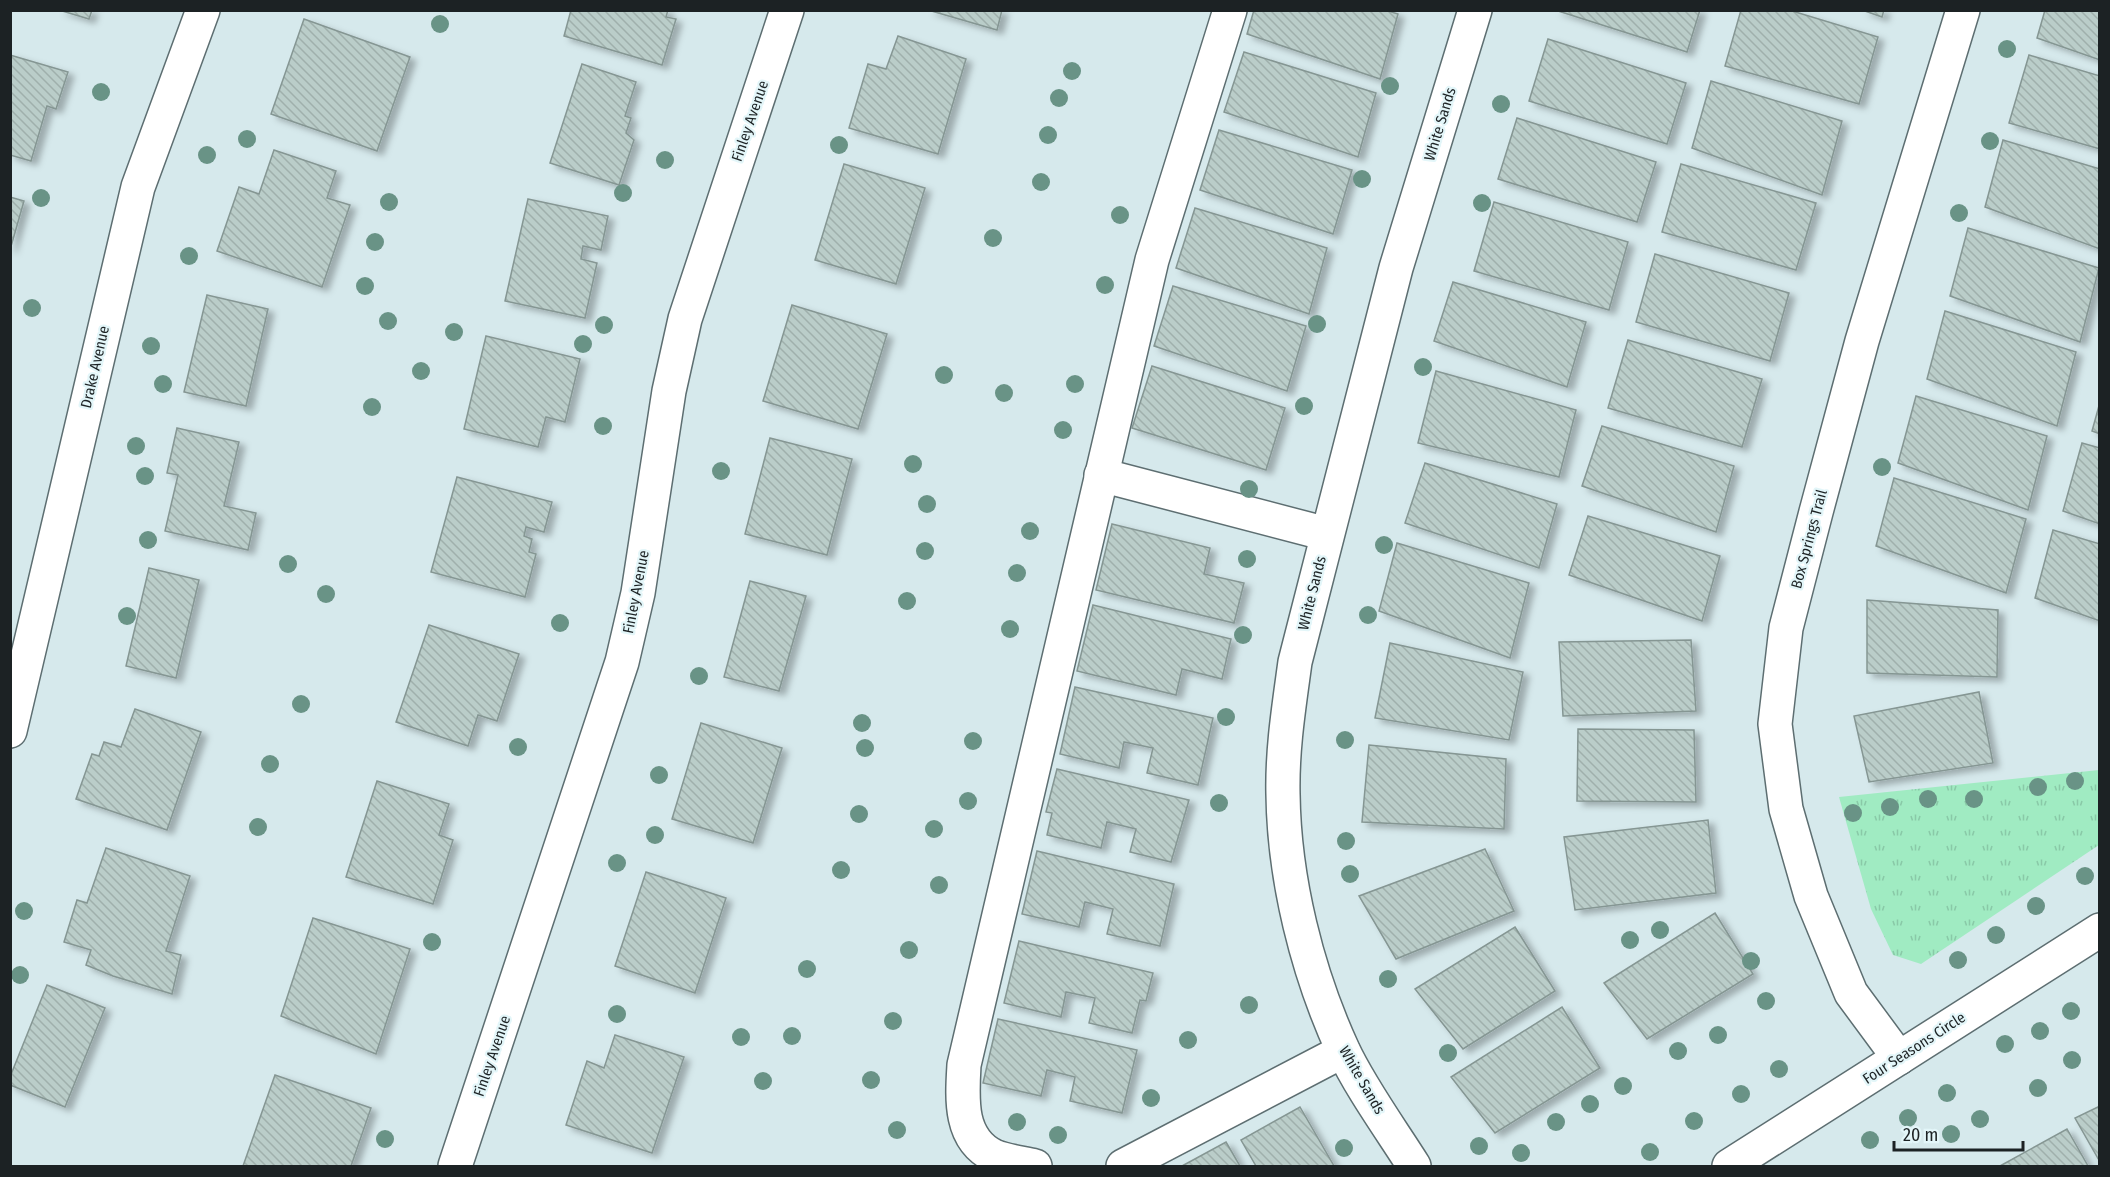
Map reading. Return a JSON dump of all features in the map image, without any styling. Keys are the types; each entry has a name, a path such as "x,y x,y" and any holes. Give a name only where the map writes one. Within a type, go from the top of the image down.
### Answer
{"street":[{"name":"Drake Avenue","path":"10,731 138,187 203,10"},
{"name":"Finley Avenue","path":"455,1167 581,794 622,662 638,593 669,391 686,319 788,10"},
{"path":"1035,1167 995,1156 977,1144 967,1126 962,1099 964,1065 1152,260 1230,10"},
{"name":"White Sands","path":"1414,1167 1343,1051 1315,975 1297,910 1287,853 1283,793 1286,728 1295,662 1396,268 1475,10"},
{"name":"Box Springs Trail","path":"1899,1058 1851,993 1811,896 1786,809 1775,724 1786,628 1816,512 1862,341 1963,10"},
{"path":"1101,475 1327,534"},
{"name":"Four Seasons Circle","path":"1729,1167 2100,930"},
{"path":"1123,1167 1343,1051"}],"green space":[{"path":"2099,770 2099,845 1921,964 1893,955 1871,909 1839,797"}],"building":[{"path":"59,10 92,10 89,19"},
{"path":"571,10 668,10 666,17 676,19 662,65 564,36"},
{"path":"928,10 1002,10 997,30"},
{"path":"1254,10 1385,10 1398,14 1380,79 1247,34"},
{"path":"1555,10 1700,10 1687,52"},
{"path":"1741,10 1789,10 1878,37 1859,104 1725,66"},
{"path":"1862,10 1884,10 1882,17"},
{"path":"2045,10 2100,10 2100,60 2037,38"},
{"path":"304,19 410,57 377,151 271,114"},
{"path":"898,36 966,59 938,154 849,128 868,64 886,69"},
{"path":"1548,39 1686,83 1667,144 1529,101"},
{"path":"1244,52 1376,93 1358,157 1224,112"},
{"path":"10,55 68,72 56,109 47,106 31,161 10,155"},
{"path":"2029,55 2100,76 2100,149 2009,123"},
{"path":"582,64 636,82 625,116 631,118 626,133 634,140 619,185 550,163"},
{"path":"1711,81 1842,121 1822,195 1692,148"},
{"path":"1517,118 1656,162 1637,222 1498,179"},
{"path":"1219,130 1352,170 1333,234 1200,190"},
{"path":"2003,140 2100,169 2100,249 1985,207"},
{"path":"274,150 336,171 327,198 350,205 322,287 217,251 239,187 259,194"},
{"path":"844,164 925,188 896,284 815,260"},
{"path":"1681,164 1816,203 1796,270 1662,232"},
{"path":"10,197 24,201 10,250"},
{"path":"528,199 608,216 601,250 583,246 581,259 597,263 585,318 505,301"},
{"path":"1494,202 1628,242 1609,310 1474,271"},
{"path":"1195,208 1327,248 1309,314 1176,268"},
{"path":"1968,228 2099,268 2080,342 1950,296"},
{"path":"1655,254 1789,293 1770,361 1636,322"},
{"path":"1453,282 1586,322 1567,387 1434,341"},
{"path":"1173,286 1306,326 1287,391 1154,346"},
{"path":"207,295 268,309 246,406 184,392"},
{"path":"792,305 887,334 858,429 763,401"},
{"path":"1945,311 2076,352 2057,426 1927,379"},
{"path":"486,336 580,359 565,422 546,417 538,447 464,429"},
{"path":"1628,340 1762,379 1742,447 1608,408"},
{"path":"1152,366 1285,408 1266,470 1132,428"},
{"path":"1436,371 1576,410 1559,477 1418,443"},
{"path":"1916,396 2047,436 2028,510 1898,463"},
{"path":"2100,402 2100,434 2092,431"},
{"path":"1602,426 1734,466 1716,532 1582,486"},
{"path":"177,428 239,442 224,506 256,513 248,550 165,531 178,475 167,473"},
{"path":"770,438 852,459 827,555 745,534"},
{"path":"2082,443 2100,448 2100,524 2063,511"},
{"path":"1425,463 1557,504 1539,568 1405,523"},
{"path":"457,477 552,502 544,532 526,527 524,536 532,539 529,552 536,554 525,597 431,572"},
{"path":"1894,478 2026,519 2006,593 1876,546"},
{"path":"1588,516 1720,556 1702,621 1569,575"},
{"path":"1112,524 1210,548 1204,574 1244,583 1234,623 1096,590"},
{"path":"2053,530 2100,544 2100,621 2035,598"},
{"path":"1397,543 1529,583 1510,658 1379,611"},
{"path":"149,568 199,580 176,678 126,666"},
{"path":"750,581 806,596 779,691 724,677"},
{"path":"1867,600 1998,610 1997,677 1867,673"},
{"path":"1093,605 1231,639 1222,679 1182,669 1176,695 1077,671"},
{"path":"429,625 519,654 497,721 478,715 468,746 396,722"},
{"path":"1691,640 1696,711 1563,716 1559,642"},
{"path":"1390,643 1523,672 1509,740 1375,718"},
{"path":"1075,687 1213,718 1198,785 1147,773 1153,748 1124,742 1119,768 1060,754"},
{"path":"1979,692 1993,763 1869,782 1854,716"},
{"path":"135,709 201,732 167,830 76,799 92,754 99,756 104,742 121,747"},
{"path":"701,723 782,748 753,843 672,819"},
{"path":"1578,729 1694,730 1696,802 1577,801"},
{"path":"1369,745 1506,759 1504,829 1362,822"},
{"path":"1057,769 1189,800 1171,862 1130,852 1136,829 1107,822 1101,848 1047,835 1052,813 1046,812"},
{"path":"377,781 449,804 439,835 453,840 433,904 346,877"},
{"path":"1708,820 1716,893 1575,910 1564,837"},
{"path":"106,848 190,876 166,951 181,955 172,994 86,965 91,950 64,942 77,900 87,903"},
{"path":"1485,849 1514,911 1396,959 1359,896"},
{"path":"1037,851 1174,884 1160,946 1107,934 1113,909 1085,902 1079,927 1022,914"},
{"path":"646,872 726,898 695,993 615,966"},
{"path":"1715,913 1753,974 1647,1039 1604,983"},
{"path":"313,918 410,949 376,1054 281,1016"},
{"path":"1515,927 1555,991 1463,1049 1415,989"},
{"path":"1019,941 1153,973 1146,1001 1140,1000 1132,1033 1089,1023 1095,998 1066,992 1061,1017 1004,1003"},
{"path":"47,985 105,1008 65,1107 10,1085 10,1077"},
{"path":"1562,1007 1600,1068 1495,1133 1451,1077"},
{"path":"998,1019 1137,1050 1122,1113 1070,1101 1075,1077 1047,1070 1041,1096 983,1083"},
{"path":"615,1035 684,1057 652,1153 566,1125 587,1061 604,1068"},
{"path":"275,1075 371,1108 351,1166 243,1166"},
{"path":"2100,1106 2100,1162 2075,1118"},
{"path":"1300,1107 1334,1166 1256,1166 1241,1140"},
{"path":"2067,1129 2088,1166 2000,1166"},
{"path":"1226,1142 1240,1166 1182,1166"}]}
